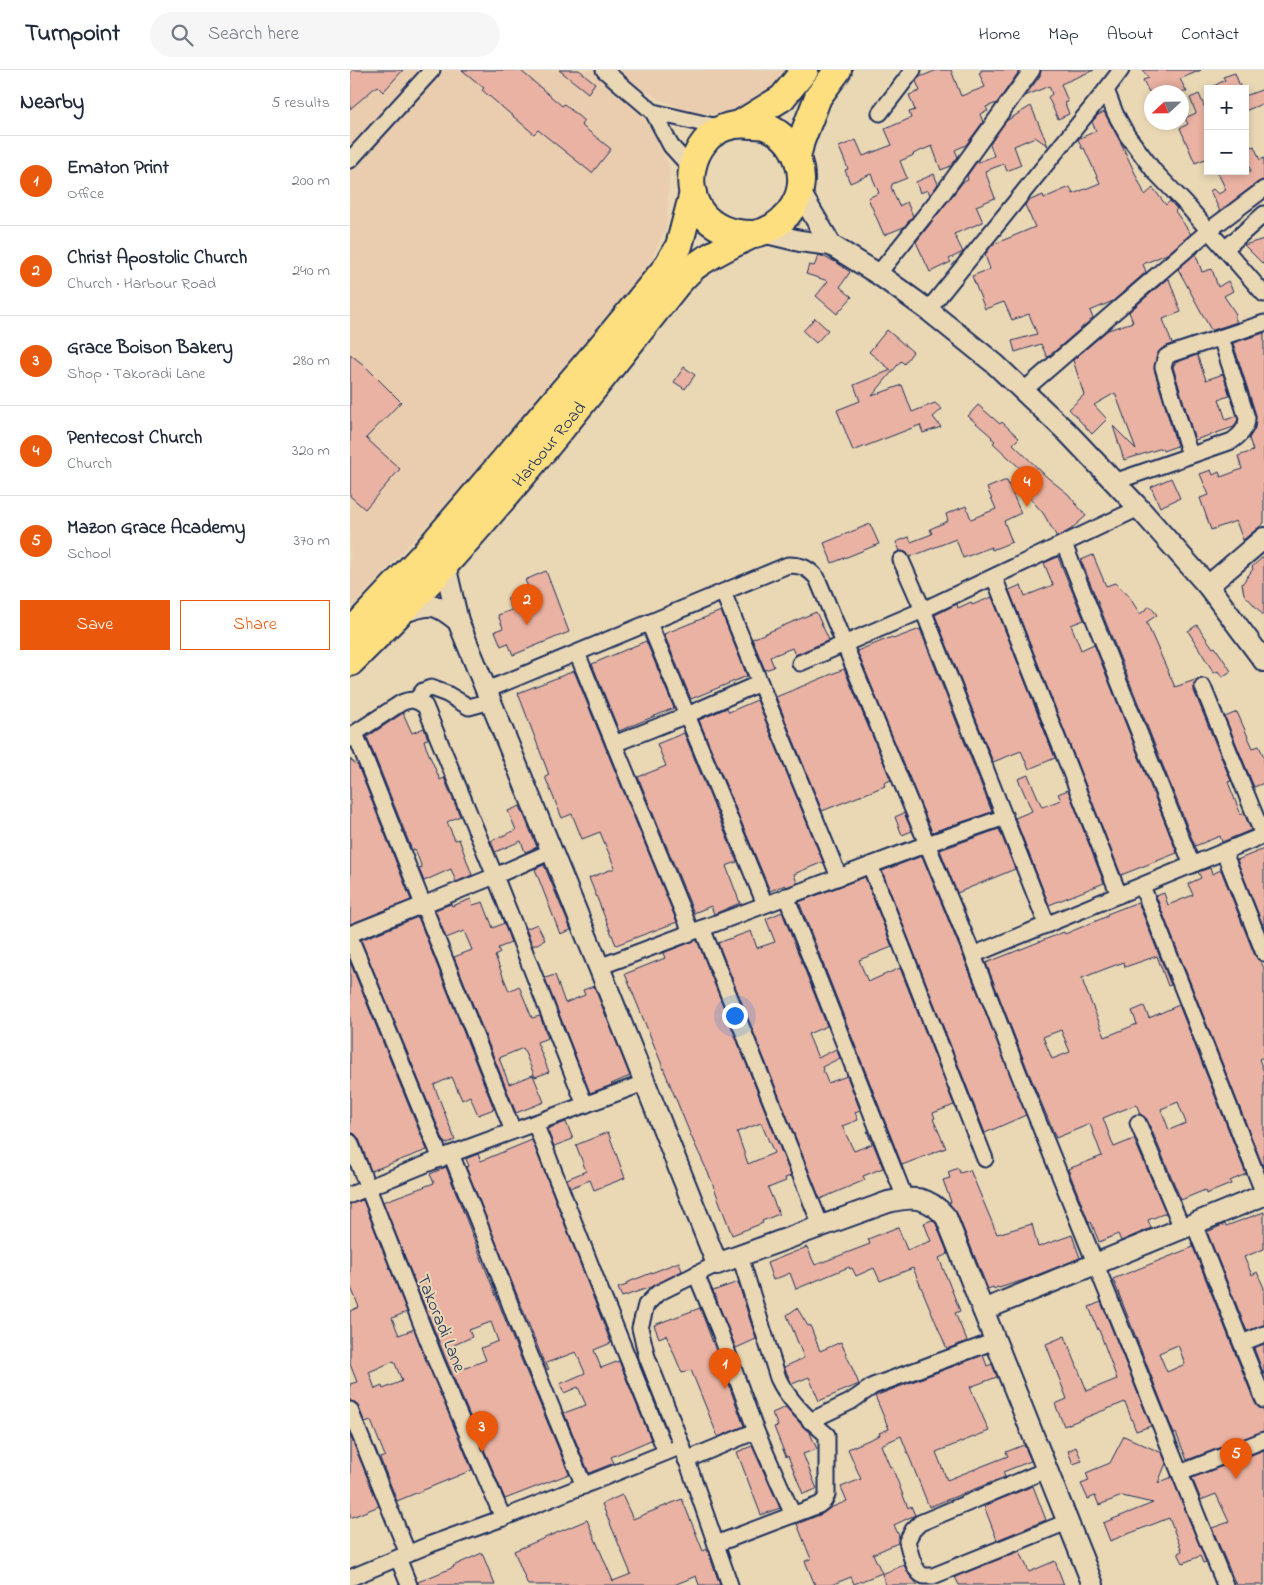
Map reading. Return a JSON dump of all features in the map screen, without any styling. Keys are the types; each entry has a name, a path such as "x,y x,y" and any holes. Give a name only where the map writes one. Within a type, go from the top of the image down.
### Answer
{"highway":[{"name":"Harbour Road","path":"350,634 425,553 665,269 679,246 701,146 711,135 732,126 782,98 805,70"},
{"name":"Harbour Road","path":"797,158 801,141 818,97 838,70"},
{"name":"Harbour Road","path":"350,663 445,565 569,420 692,268 710,257 775,226 786,217 800,192 801,180 797,158 790,144 779,134 766,127 732,126"},
{"path":"692,180 698,207 708,219 722,228 737,233 758,233"}],"street":[{"path":"350,160 432,70"},
{"path":"604,70 653,112 692,180"},
{"path":"880,113 913,70"},
{"path":"878,274 942,193 1032,70"},
{"path":"928,310 1106,90 1120,70"},
{"path":"1106,90 1115,113 1127,135 1154,171 1183,201 1264,294"},
{"path":"653,112 732,126"},
{"path":"1024,391 1208,231 1264,189"},
{"path":"800,192 831,245"},
{"path":"1224,249 1264,214"},
{"path":"758,233 831,245 878,274 928,310 994,364 1068,433 1139,508 1208,586 1264,661"},
{"path":"1190,455 1163,366 1166,357 1264,322"},
{"path":"1114,482 1232,441 1240,435 1247,423 1247,418 1221,338"},
{"path":"800,663 923,610 1139,508"},
{"path":"1208,586 1264,538"},
{"path":"1064,544 1192,865"},
{"path":"901,560 923,610 1047,925"},
{"path":"445,565 458,620 599,966 717,1264"},
{"path":"512,1131 352,733 431,688 447,694 469,707 577,653 788,565 801,565 810,570 817,578 973,955 1225,1585"},
{"path":"994,577 1119,895"},
{"path":"723,592 839,877"},
{"path":"399,614 429,605 443,609 458,620"},
{"path":"649,623 765,904"},
{"path":"577,653 614,744 696,930 821,1226"},
{"path":"614,744 760,683"},
{"path":"973,955 1264,835 1203,687"},
{"path":"409,701 425,706 431,718 496,876 585,1105"},
{"path":"599,966 926,844 1005,817"},
{"path":"552,852 350,935 446,1156 492,1256 521,1333 584,1486"},
{"path":"1224,852 1264,953"},
{"path":"870,865 985,1159"},
{"path":"983,1310 1264,1195 1142,886"},
{"path":"786,896 905,1198"},
{"path":"350,1195 446,1156 644,1083"},
{"path":"535,1123 666,1452"},
{"path":"1138,1123 1242,1343 1264,1400"},
{"name":"Takoradi Lane","path":"350,1142 436,1361 503,1518"},
{"path":"730,1585 648,1357 640,1328 646,1305 658,1292 717,1264 872,1207 905,1198 923,1199 938,1208 946,1217 1093,1585"},
{"path":"716,1544 818,1505 824,1501 827,1495 827,1435 810,1421 782,1388 740,1256"},
{"path":"696,1274 720,1332 756,1431 793,1515"},
{"path":"1242,1343 1264,1334"},
{"path":"810,1421 850,1402 873,1386 995,1341"},
{"path":"350,1410 403,1556 409,1585"},
{"path":"350,1578 431,1544 503,1518 666,1452 684,1453 756,1431"},
{"path":"1180,1473 1264,1440"},
{"path":"1046,1470 920,1524 913,1530 907,1541 914,1563 919,1572 925,1576 933,1576 1068,1522"}],"shaded area":[{"path":"350,70 794,70 767,98 727,115 691,112 659,99 643,90 632,103 653,132 670,169 666,228 642,279 560,370 455,495 350,609"}],"building":[{"path":"354,70 403,70 383,92 377,86 350,109 350,73"},
{"path":"462,70 520,70 562,106 564,104 584,121 581,125 611,149 592,173 538,130 534,134 482,90 484,88"},
{"path":"559,70 579,70 595,83 588,93"},
{"path":"937,70 951,70 961,96 985,87 979,73 981,70 1020,70 997,103 986,107 988,111 980,114 983,122 966,145 955,150 958,157 951,166 941,170 932,146 900,161 907,178 892,184 891,187 899,206 907,202 913,216 904,227 884,235 868,198 879,193 871,174 850,183 845,170 848,169 839,147 856,140 863,156 892,145 885,129 911,118 909,112 915,110 909,95 920,91 916,81 920,77"},
{"path":"1041,70 1094,70 1061,84 1068,102 1065,103 1069,114 1058,119 1048,97 1052,94 1049,86 1025,96 1040,76"},
{"path":"1142,70 1201,70 1180,79 1183,85 1146,85 1143,80 1149,78"},
{"path":"1235,73 1240,85 1216,85 1225,80 1223,77"},
{"path":"1264,89 1264,103 1249,109 1249,95"},
{"path":"1199,94 1204,106 1204,160 1195,163 1181,130 1189,130 1189,116 1196,113 1190,98"},
{"path":"1031,106 1048,146 1035,137 1014,146 1021,165 1007,171 1004,164 985,171 995,198 976,206 983,222 954,234 963,252 949,259 951,262 930,272 916,242 963,182 968,180 967,176 976,163 994,156 990,144 1006,121"},
{"path":"1104,112 1121,143 1145,195 1153,188 1166,205 1170,201 1177,209 1175,211 1191,234 1167,254 1143,264 1146,272 1113,301 1090,311 1093,318 1049,356 1047,357 1041,344 1015,352 1012,341 1037,334 1029,314 1012,320 1004,302 985,309 972,276 990,269 985,255 992,245 1035,227 1025,205 1028,201 1043,195 1044,198 1070,187 1073,194 1100,183 1078,139 1096,131 1092,122 1098,115"},
{"path":"1254,146 1260,160 1264,158 1264,180 1258,182 1220,211 1210,191 1213,189 1218,194 1226,190 1219,175 1249,175 1249,171 1251,171 1249,167 1249,148"},
{"path":"934,174 938,184 930,195 928,190 920,193 916,182"},
{"path":"1264,239 1264,265 1244,245"},
{"path":"1200,250 1196,255 1202,272 1212,269 1218,287 1228,281 1233,291 1224,296 1236,314 1234,316 1237,322 1213,330 1211,330 1178,269"},
{"path":"819,255 836,262 850,272 840,287 852,297 837,314 816,296 828,281 806,274 809,265 814,266"},
{"path":"1169,279 1181,312 1163,319 1172,344 1161,349 1157,354 1154,369 1177,446 1163,451 1162,448 1124,460 1113,426 1136,449 1115,393 1094,405 1107,419 1092,434 1069,409 1084,395 1073,360 1108,330 1133,322 1129,312"},
{"path":"815,318 828,330 816,343 803,331"},
{"path":"887,330 913,352 904,364 901,361 872,396 902,385 912,412 935,403 942,409 933,417 941,427 923,433 920,425 853,451 837,410 860,401 854,385 891,370 869,352"},
{"path":"1264,333 1264,523 1243,540 1236,521 1211,530 1200,498 1209,495 1200,474 1211,470 1213,475 1219,472 1221,477 1242,469 1238,456 1253,451 1249,438 1255,428 1256,415 1233,343"},
{"path":"350,354 365,366 401,402 366,438 400,469 365,509 350,496"},
{"path":"1197,355 1206,380 1223,374 1230,396 1219,399 1226,420 1236,416 1238,419 1234,427 1195,440 1173,367 1175,363"},
{"path":"684,367 695,375 685,389 674,382"},
{"path":"978,405 1000,424 1002,422 1019,438 1013,444 1048,478 1068,494 1086,516 1070,530 1057,537 1043,513 1027,495 1037,484 993,443 995,441 992,437 968,416"},
{"path":"1171,478 1180,498 1160,507 1151,487"},
{"path":"1007,481 1021,513 1004,521 1012,542 992,550 991,547 963,558 956,539 910,557 906,552 900,551 896,542 909,537 911,542 932,534 930,529 948,521 946,514 966,506 971,519 996,509 987,488"},
{"path":"870,524 879,544 832,563 824,543"},
{"path":"1093,555 1106,586 1115,583 1128,595 1140,614 1150,606 1157,615 1147,624 1175,687 1198,679 1194,685 1194,691 1231,781 1228,782 1241,815 1244,813 1251,830 1222,842 1220,836 1195,846 1081,560"},
{"path":"1264,556 1264,616 1244,594 1242,584 1253,569 1252,567"},
{"path":"1058,557 1084,620 1071,625 1081,650 1094,644 1177,853 1121,875 1009,590 1021,585 1025,596 1053,585 1044,563"},
{"path":"546,571 569,632 513,655 508,643 501,646 495,631 503,628 498,615 512,610 507,598 529,589 525,580"},
{"path":"992,597 1055,758 1029,769 1021,751 993,762 935,615 957,604 958,608 971,602 972,605"},
{"path":"721,611 747,676 691,699 664,634"},
{"path":"816,612 829,640 795,655 792,648 770,657 774,667 765,670 752,639"},
{"path":"1197,625 1231,671 1222,677 1218,671 1214,673 1188,631"},
{"path":"920,629 992,812 932,832 857,651 892,637 893,639"},
{"path":"646,641 674,708 619,731 592,664"},
{"path":"844,669 891,780 884,783 885,786 822,811 776,697"},
{"path":"574,671 677,922 616,945 589,878 615,868 600,832 582,839 572,814 562,818 545,777 549,775 518,693"},
{"path":"757,700 823,862 794,874 797,883 770,891 699,720 727,708 729,712"},
{"path":"1237,712 1253,748 1259,746 1264,757 1264,783 1254,787 1225,717"},
{"path":"403,713 412,733 424,728 428,739 424,740 426,747 440,780 444,778 460,816 447,822 455,840 459,839 472,875 456,882 451,869 424,881 419,869 422,868 415,849 412,850 367,737"},
{"path":"684,733 737,862 726,866 740,903 714,914 711,906 694,913 638,777 666,766 657,744"},
{"path":"350,759 358,766 411,900 350,924"},
{"path":"1028,775 1042,807 1061,800 1058,794 1068,790 1104,883 1049,905 1015,818 1032,811 1018,779"},
{"path":"520,806 537,847 525,852 521,841 495,852 491,841 516,830 508,811"},
{"path":"904,813 912,831 902,835 895,817"},
{"path":"999,829 1015,869 957,893 940,850"},
{"path":"1264,849 1264,928 1237,860"},
{"path":"922,856 1026,1115 985,1133 882,871"},
{"path":"544,865 571,930 560,934 535,869"},
{"path":"1210,868 1212,874 1221,870 1255,956 1264,968 1264,1057 1259,1059 1264,1072 1264,1169 1156,896 1164,893 1168,905 1193,895 1188,884 1201,878 1198,872"},
{"path":"865,877 892,947 859,960 868,982 900,968 954,1105 933,1113 935,1118 933,1119 946,1148 902,1165 799,902"},
{"path":"471,899 473,905 483,902 493,928 504,923 511,943 498,948 500,953 495,956 509,991 519,986 532,1018 540,1016 548,1038 537,1042 549,1072 535,1077 523,1048 499,1058 509,1084 533,1075 544,1102 516,1113 454,957 472,950 464,931 446,938 435,910"},
{"path":"1138,902 1171,985 1168,986 1157,956 1125,967 1124,962 1082,978 1105,1037 1137,1024 1132,1011 1144,1006 1149,1018 1179,1005 1246,1174 1230,1181 1231,1184 1206,1194 1205,1190 1181,1200 1147,1119 1140,1114 1137,1106 1135,1105 1103,1118 1114,1147 1134,1139 1166,1213 1148,1220 1151,1228 1121,1241 1118,1234 1099,1242 1091,1222 1089,1223 1068,1169 1102,1156 1090,1124 1056,1138 986,963 1064,932 1065,934 1108,916 1107,914","holes":["1061,1030 1070,1052 1052,1059 1043,1037","1178,1102 1186,1123 1169,1130 1161,1109"]},
{"path":"782,912 827,1026 808,1034 818,1058 836,1049 840,1058 822,1067 828,1083 847,1076 860,1110 855,1112 858,1120 842,1126 854,1151 872,1144 868,1131 883,1168 863,1176 865,1180 820,1199 718,943 751,931 757,948 775,942 766,919"},
{"path":"418,917 494,1109 478,1115 470,1096 462,1100 452,1077 434,1085 455,1140 445,1144 361,940"},
{"path":"537,924 545,940 533,946 526,929"},
{"path":"697,940 791,1176 785,1178 786,1181 768,1188 779,1214 762,1221 763,1223 732,1235 710,1177 691,1136 625,974 665,958 663,953","holes":["761,1123 774,1153 748,1164 737,1132"]},
{"path":"350,962 427,1150 371,1171 359,1139 350,1132"},
{"path":"555,975 565,1003 585,995 583,990 594,986 630,1076 590,1093 545,978"},
{"path":"566,1122 573,1139 554,1146 547,1129"},
{"path":"608,1132 625,1178 594,1190 590,1180 570,1188 567,1179 586,1171 576,1145"},
{"path":"532,1140 611,1343 594,1350 601,1368 619,1361 651,1440 611,1457 614,1463 589,1473 564,1413 586,1405 578,1387 564,1393 560,1384 585,1373 576,1352 546,1363 549,1369 547,1370 466,1167 469,1166 466,1159 468,1158 478,1154 481,1161"},
{"path":"446,1167 512,1337 569,1474 505,1499 445,1357 383,1202 434,1183 430,1174","holes":["491,1322 498,1341 481,1348 486,1360 463,1369 454,1345 472,1337 469,1330"]},
{"path":"958,1168 960,1173 970,1170 997,1234 1032,1224 1038,1247 1072,1235 1080,1258 1027,1279 999,1288 994,1289 993,1287 988,1289 957,1213 949,1203 951,1202 943,1180 950,1178 948,1172"},
{"path":"363,1200 407,1312 392,1318 399,1335 414,1329 472,1470 397,1501 380,1458 385,1456 371,1421 365,1423 358,1406 355,1402 350,1401 350,1384 357,1382 350,1364 350,1311 359,1307 350,1285 350,1204","holes":["394,1361 402,1381 383,1389 382,1386 375,1389 369,1372"]},
{"path":"1264,1212 1264,1249 1244,1257 1252,1275 1257,1272 1264,1288 1264,1325 1247,1331 1207,1232 1225,1224 1226,1226"},
{"path":"932,1220 936,1224 948,1254 939,1258 960,1311 955,1313 967,1341 947,1349 913,1268 880,1281 874,1268 856,1276 852,1268 850,1269 849,1267 796,1289 790,1273 773,1280 767,1263 807,1247 815,1265 870,1244 868,1239 898,1227 907,1250 931,1241 924,1223"},
{"path":"1193,1247 1255,1403 1259,1408 1264,1409 1264,1431 1187,1460 1176,1433 1174,1434 1113,1279","holes":["1178,1345 1185,1364 1167,1372 1159,1353"]},
{"path":"679,1262 682,1271 651,1287 622,1297 618,1288 627,1285 626,1283"},
{"path":"738,1282 756,1339 736,1348 713,1291"},
{"path":"1101,1302 1151,1426 1136,1431 1125,1402 1064,1426 1055,1404 1067,1399 1046,1344 1065,1336 1087,1391 1117,1379 1089,1307"},
{"path":"700,1308 744,1426 718,1437 691,1370 682,1373 666,1335 659,1338 654,1325"},
{"path":"797,1308 808,1326 810,1325 820,1351 841,1342 859,1384 819,1401 809,1377 792,1384 784,1367 804,1358 787,1315"},
{"path":"1264,1344 1264,1375 1254,1348"},
{"path":"983,1355 987,1366 992,1364 997,1377 970,1387 989,1431 936,1452 947,1480 1008,1456 1006,1452 1024,1445 1031,1461 1003,1472 1005,1477 929,1507 901,1436 881,1445 908,1508 911,1506 915,1515 894,1525 899,1536 898,1543 873,1554 882,1573 854,1584 851,1577 831,1585 815,1585 805,1561 811,1559 797,1524 847,1501 841,1487 861,1479 848,1449 889,1429 875,1396"},
{"path":"786,1407 810,1433 817,1449 803,1454 817,1489 803,1494 774,1427 778,1426 772,1413"},
{"path":"350,1435 379,1506 350,1518"},
{"path":"1124,1436 1162,1453 1166,1463 1158,1483 1172,1477 1206,1562 1203,1563 1200,1556 1183,1563 1178,1553 1182,1551 1169,1518 1110,1541 1103,1523 1153,1503 1122,1496 1099,1505 1095,1496 1088,1499 1081,1484 1089,1481 1086,1473 1110,1463"},
{"path":"752,1446 780,1508 761,1515 737,1452"},
{"path":"1076,1447 1082,1461 1073,1464 1068,1451"},
{"path":"1264,1450 1264,1585 1236,1585 1212,1528 1229,1522 1216,1494 1201,1500 1192,1478"},
{"path":"1033,1486 1046,1520 997,1540 984,1506"},
{"path":"622,1495 633,1519 682,1499 703,1551 707,1549 720,1585 699,1585 696,1576 674,1585 528,1585 514,1551 587,1520 613,1581 631,1574 602,1504"},
{"path":"1020,1551 1029,1572 1055,1561 1064,1585 959,1585 955,1577"},
{"path":"482,1553 495,1585 418,1585 418,1582"},
{"path":"904,1565 909,1575 918,1585 886,1585 882,1574"}],"place":[{"name":"Pentecost Church","path":"1027,507"},
{"name":"Christ Apostolic Church","path":"527,625"},
{"name":"Ematon Print","path":"725,1389"},
{"name":"Grace Boison Bakery","path":"482,1452"},
{"name":"Mazon Grace Academy","path":"1236,1479"}]}
